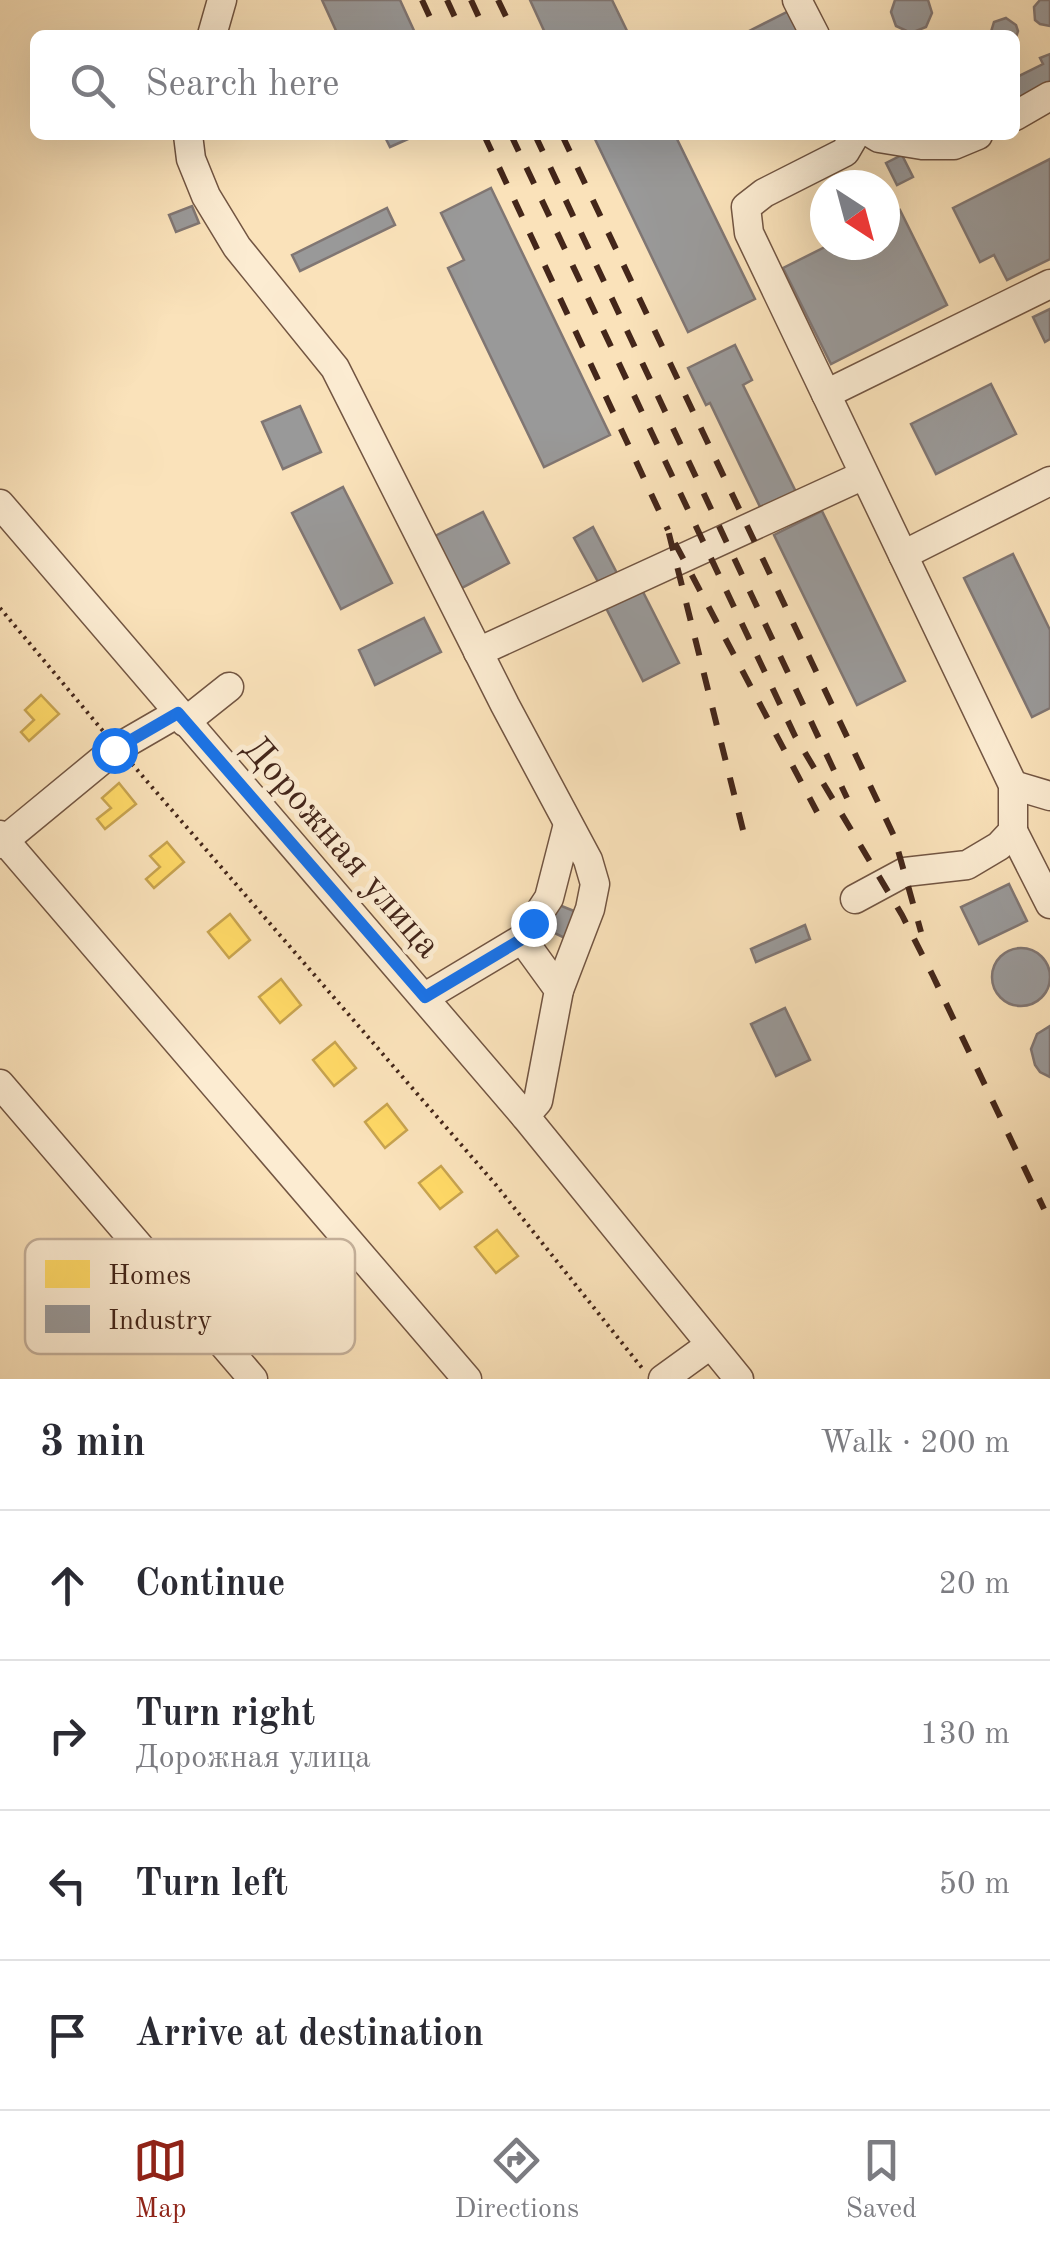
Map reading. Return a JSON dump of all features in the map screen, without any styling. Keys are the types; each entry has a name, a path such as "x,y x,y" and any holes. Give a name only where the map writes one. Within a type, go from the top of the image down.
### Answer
{"street":[{"path":"213,30 222,0"},
{"path":"797,0 812,30"},
{"path":"1020,113 1050,96"},
{"path":"189,140 206,196 236,247 336,368 478,652 588,860 595,884 590,909 559,990 538,1101 525,1116"},
{"path":"852,140 844,152 746,206 749,233 1013,785 1013,831 1050,904"},
{"path":"891,140 922,145 954,145 966,140"},
{"path":"826,394 1050,284"},
{"path":"478,652 864,474"},
{"path":"903,555 1050,480"},
{"name":"Дорожная улица","path":"0,504 425,997 739,1379"},
{"path":"229,687 181,718 118,748 2,840 347,1239"},
{"path":"1013,785 1050,796"},
{"path":"425,997 522,939 549,898 568,824"},
{"path":"855,898 904,872 967,864 999,846 1013,831"},
{"path":"522,939 559,990"},
{"path":"0,1084 133,1239"},
{"path":"355,1248 468,1379"},
{"path":"663,1379 710,1346"},
{"path":"232,1354 253,1379"}],"path":[{"path":"0,608 496,1185 651,1379"}],"building: Homes":[{"path":"41,695 59,714 29,741 21,732 34,720 25,710"},
{"path":"119,783 136,804 105,829 97,819 111,808 102,798"},
{"path":"167,842 184,862 154,888 146,879 160,867 150,856"},
{"path":"230,914 250,940 229,958 208,932"},
{"path":"281,979 301,1005 280,1023 259,997"},
{"path":"335,1042 356,1068 334,1086 313,1060"},
{"path":"387,1104 407,1130 385,1148 365,1122"},
{"path":"441,1166 462,1192 440,1209 419,1183"},
{"path":"497,1230 518,1256 496,1273 475,1247"}],"building: Industry":[{"path":"322,0 400,0 414,30 336,30"},
{"path":"530,0 612,0 627,30 544,30"},
{"path":"895,0 928,0 932,13 926,27 905,30 896,26 891,12"},
{"path":"1040,0 1050,0 1050,26 1035,20 1034,7"},
{"path":"789,11 798,30 751,30"},
{"path":"1006,18 1018,30 992,30 994,22"},
{"path":"1050,54 1050,83 1020,98 1020,76 1043,64 1040,58"},
{"path":"386,140 406,140 390,147"},
{"path":"595,140 677,140 755,299 688,332"},
{"path":"902,155 913,177 900,184 900,170 890,170 886,163"},
{"path":"1050,159 1050,259 1007,280 994,255 980,262 953,208"},
{"path":"491,188 610,435 544,467 448,268 464,260 441,213"},
{"path":"192,206 199,223 176,232 169,215"},
{"path":"387,208 395,225 300,271 292,255"},
{"path":"900,210 947,305 831,364 783,268 810,254 810,260 900,260"},
{"path":"1050,309 1050,339 1045,342 1033,317"},
{"path":"735,345 752,380 743,385 797,494 762,511 710,403 706,405 688,368"},
{"path":"991,384 1016,434 936,474 911,424"},
{"path":"300,406 321,452 283,469 262,422"},
{"path":"343,487 392,583 341,609 292,513"},
{"path":"822,511 905,681 857,705 774,535"},
{"path":"483,512 509,563 456,591 429,539"},
{"path":"593,527 620,579 602,589 574,538"},
{"path":"1013,554 1050,630 1050,708 1032,717 964,578"},
{"path":"638,582 679,663 643,681 602,600"},
{"path":"424,618 441,652 375,685 359,650"},
{"path":"1009,884 1027,921 979,944 961,907"},
{"path":"559,905 579,913 567,939 548,930"},
{"path":"805,925 810,939 756,962 751,949"},
{"path":"1021,948 1041,957 1050,977 1041,997 1021,1006 1001,997 992,977 1001,957"},
{"path":"785,1008 810,1060 776,1076 751,1024"},
{"path":"1050,1026 1050,1077 1035,1065 1031,1049 1037,1034"}],"railway":[{"path":"422,0 436,30"},
{"path":"447,0 461,30"},
{"path":"471,0 485,30"},
{"path":"498,0 513,30"},
{"path":"486,140 668,530"},
{"path":"513,140 795,736 902,915 1044,1209"},
{"path":"537,140 847,798"},
{"path":"564,140 894,836 921,932"},
{"path":"743,830 668,530 817,812"}],"route":[{"path":"114,750 178,713 425,997 522,939 533,923"}]}
